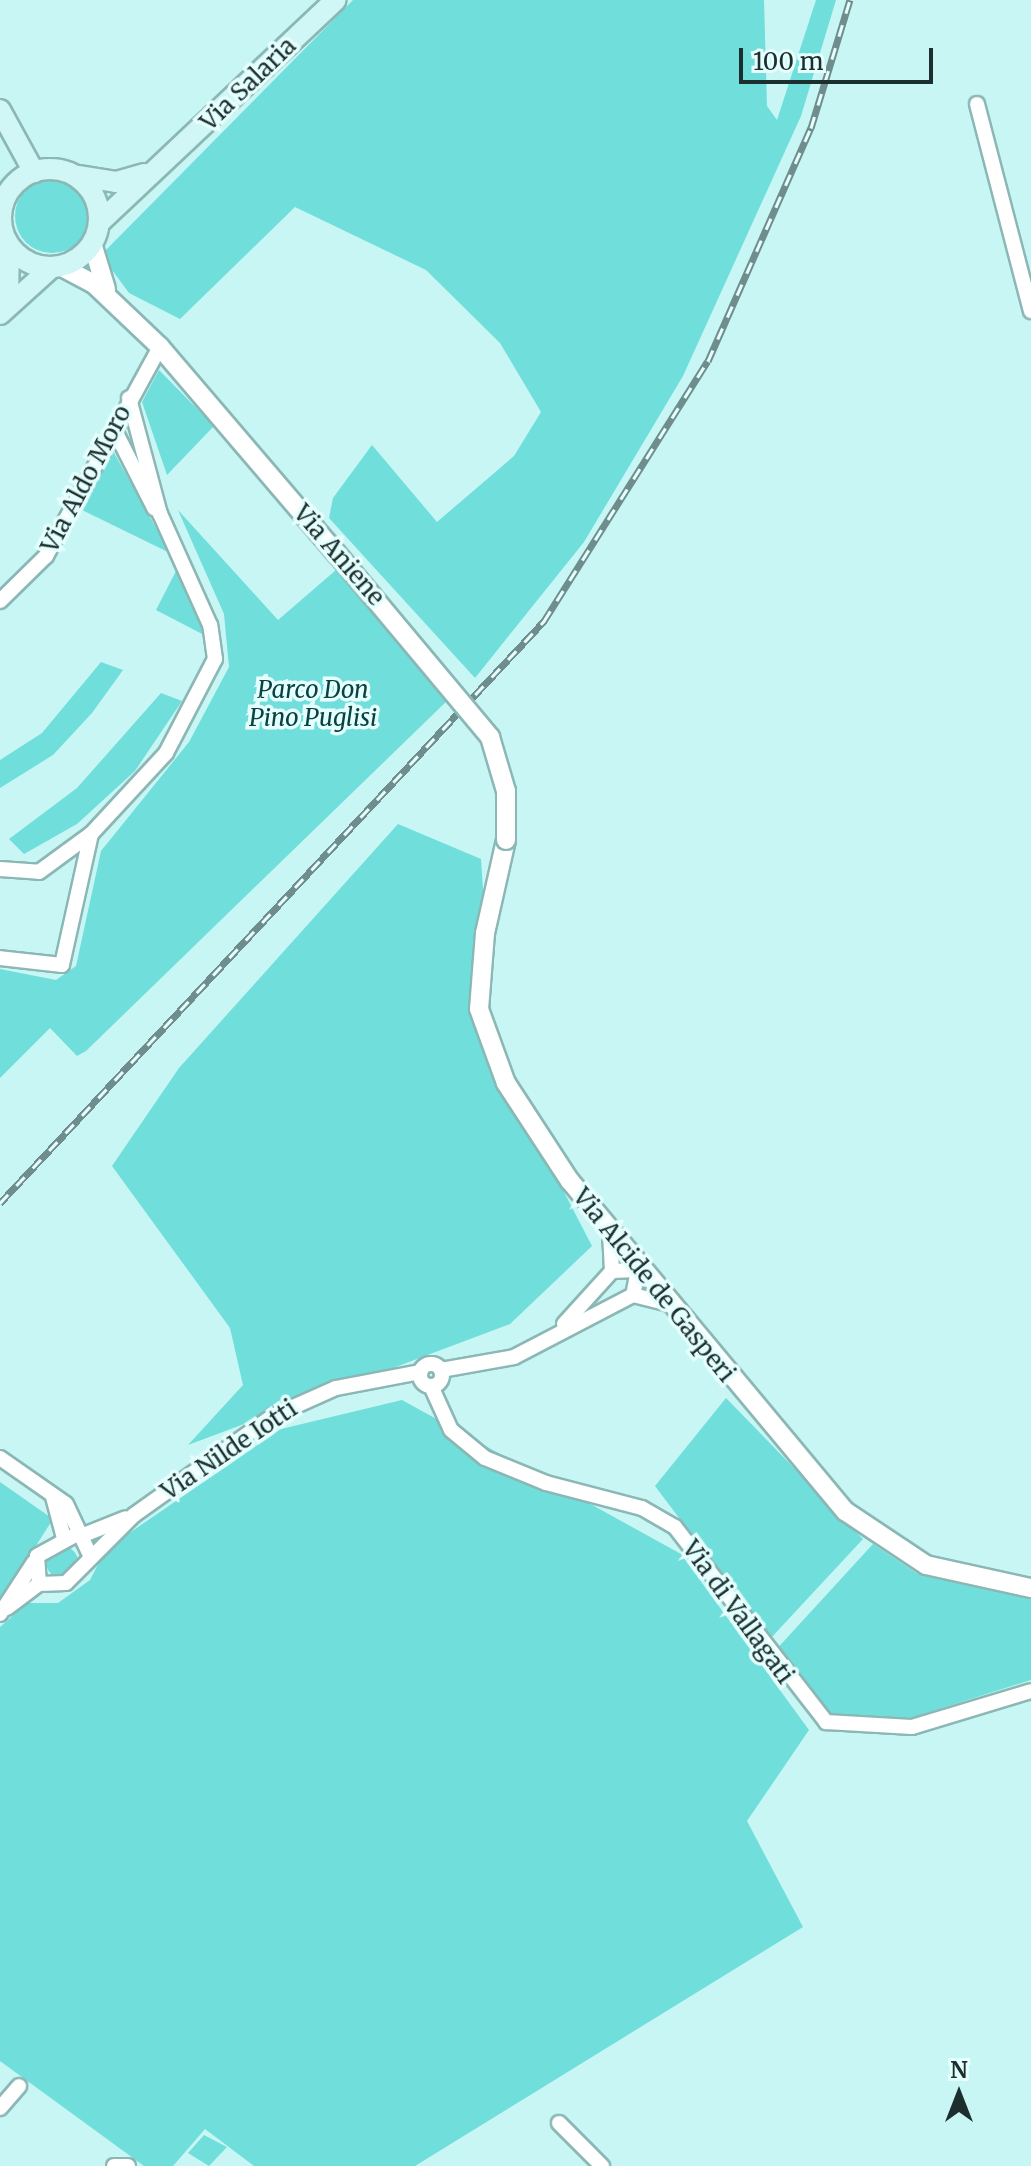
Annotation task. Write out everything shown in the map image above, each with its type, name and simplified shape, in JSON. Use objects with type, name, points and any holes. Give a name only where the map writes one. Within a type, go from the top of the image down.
[{"type":"main road","name":"Via Salaria","points":[[92,243],[99,223],[336,0]]},
{"type":"main road","points":[[0,110],[34,172],[6,197]]},
{"type":"main road","name":"Via Salaria","points":[[34,172],[116,182],[158,167]]},
{"type":"main road","points":[[0,173],[6,197],[2,221],[9,245],[4,308]]},
{"type":"main road","points":[[75,175],[94,196],[99,223]]},
{"type":"main road","points":[[4,308],[56,266],[92,243]]},
{"type":"main road","points":[[9,245],[21,257],[56,266]]},
{"type":"street","points":[[977,104],[1031,311]]},
{"type":"street","name":"Via Aniene","points":[[92,243],[96,271],[112,298],[160,347],[490,737],[506,791],[506,840]]},
{"type":"street","name":"Via Aniene","points":[[56,266],[112,298]]},
{"type":"street","name":"Via Aldo Moro","points":[[0,601],[46,556],[129,398],[160,347]]},
{"type":"street","points":[[129,398],[160,514]]},
{"type":"street","points":[[0,869],[39,872],[91,834],[166,753],[215,659],[210,625],[160,514],[114,429]]},
{"type":"street","points":[[0,958],[62,965],[91,834]]},
{"type":"street","name":"Via Alcide de Gasperi","points":[[506,840],[479,973],[482,1024],[506,1083],[610,1235],[860,1525],[947,1574],[1031,1588]]},
{"type":"street","points":[[559,1330],[612,1271],[610,1235]]},
{"type":"street","points":[[612,1271],[638,1270],[633,1295]]},
{"type":"street","points":[[431,1386],[441,1370],[505,1360],[633,1295],[666,1303]]},
{"type":"street","name":"Via Nilde Iotti","points":[[0,1614],[39,1584],[66,1583],[90,1555],[134,1515],[288,1407],[350,1384],[420,1372],[430,1364],[441,1370]]},
{"type":"street","name":"Via di Vallagati","points":[[420,1372],[431,1386],[451,1430],[490,1461],[669,1522],[826,1722],[912,1727],[1031,1691]]},
{"type":"street","points":[[0,1458],[53,1496],[74,1536],[90,1555]]},
{"type":"street","name":"Via Nilde Iotti","points":[[0,1614],[34,1562],[74,1536],[134,1515]]},
{"type":"street","points":[[34,1562],[39,1584]]},
{"type":"street","points":[[0,2108],[19,2086]]},
{"type":"street","points":[[559,2123],[602,2166]]},
{"type":"street","points":[[114,2166],[128,2166]]},
{"type":"green space","points":[[353,0],[764,0],[767,106],[777,120],[816,0],[836,0],[801,116],[683,376],[584,542],[475,678],[329,518],[333,498],[372,445],[437,522],[514,456],[541,412],[500,343],[426,270],[295,207],[180,319],[129,293],[101,255]]},
{"type":"green space","points":[[52,179],[73,185],[83,195],[89,216],[83,237],[73,247],[52,253],[31,247],[21,237],[15,216],[21,195],[31,185]]},
{"type":"green space","points":[[159,370],[214,426],[167,475],[142,402]]},
{"type":"green space","points":[[113,451],[170,553],[82,510]]},
{"type":"green space","name":"Parco Don Pino Puglisi","points":[[178,510],[278,620],[336,570],[451,697],[86,1051],[77,1056],[50,1028],[0,1078],[0,969],[56,980],[76,966],[101,851],[189,742],[229,667],[224,614]]},
{"type":"green space","points":[[177,569],[206,636],[156,610]]},
{"type":"green space","points":[[101,662],[123,670],[92,713],[53,755],[0,788],[0,760],[42,733]]},
{"type":"green space","points":[[161,693],[182,701],[135,771],[77,824],[24,854],[9,839],[77,788]]},
{"type":"green space","points":[[398,824],[481,859],[494,1057],[592,1246],[510,1324],[188,1445],[243,1385],[230,1328],[112,1166],[179,1068]]},
{"type":"green space","points":[[726,1398],[863,1539],[770,1639],[655,1486]]},
{"type":"green space","points":[[402,1400],[681,1554],[809,1730],[747,1821],[803,1927],[415,2166],[254,2166],[205,2129],[173,2166],[144,2166],[0,2061],[0,1627],[27,1603],[58,1603],[90,1580],[106,1549],[281,1429]]},
{"type":"green space","points":[[0,1482],[53,1519],[0,1602]]},
{"type":"green space","points":[[873,1544],[918,1574],[1031,1599],[1031,1680],[914,1717],[863,1724],[818,1711],[773,1653]]},
{"type":"green space","points":[[62,1546],[73,1551],[78,1562],[73,1573],[62,1578],[51,1573],[46,1562],[51,1551]]},
{"type":"green space","points":[[204,2135],[227,2147],[209,2166],[188,2153]]},
{"type":"railway","points":[[0,1203],[544,621],[708,361],[811,128],[850,0]]}]
